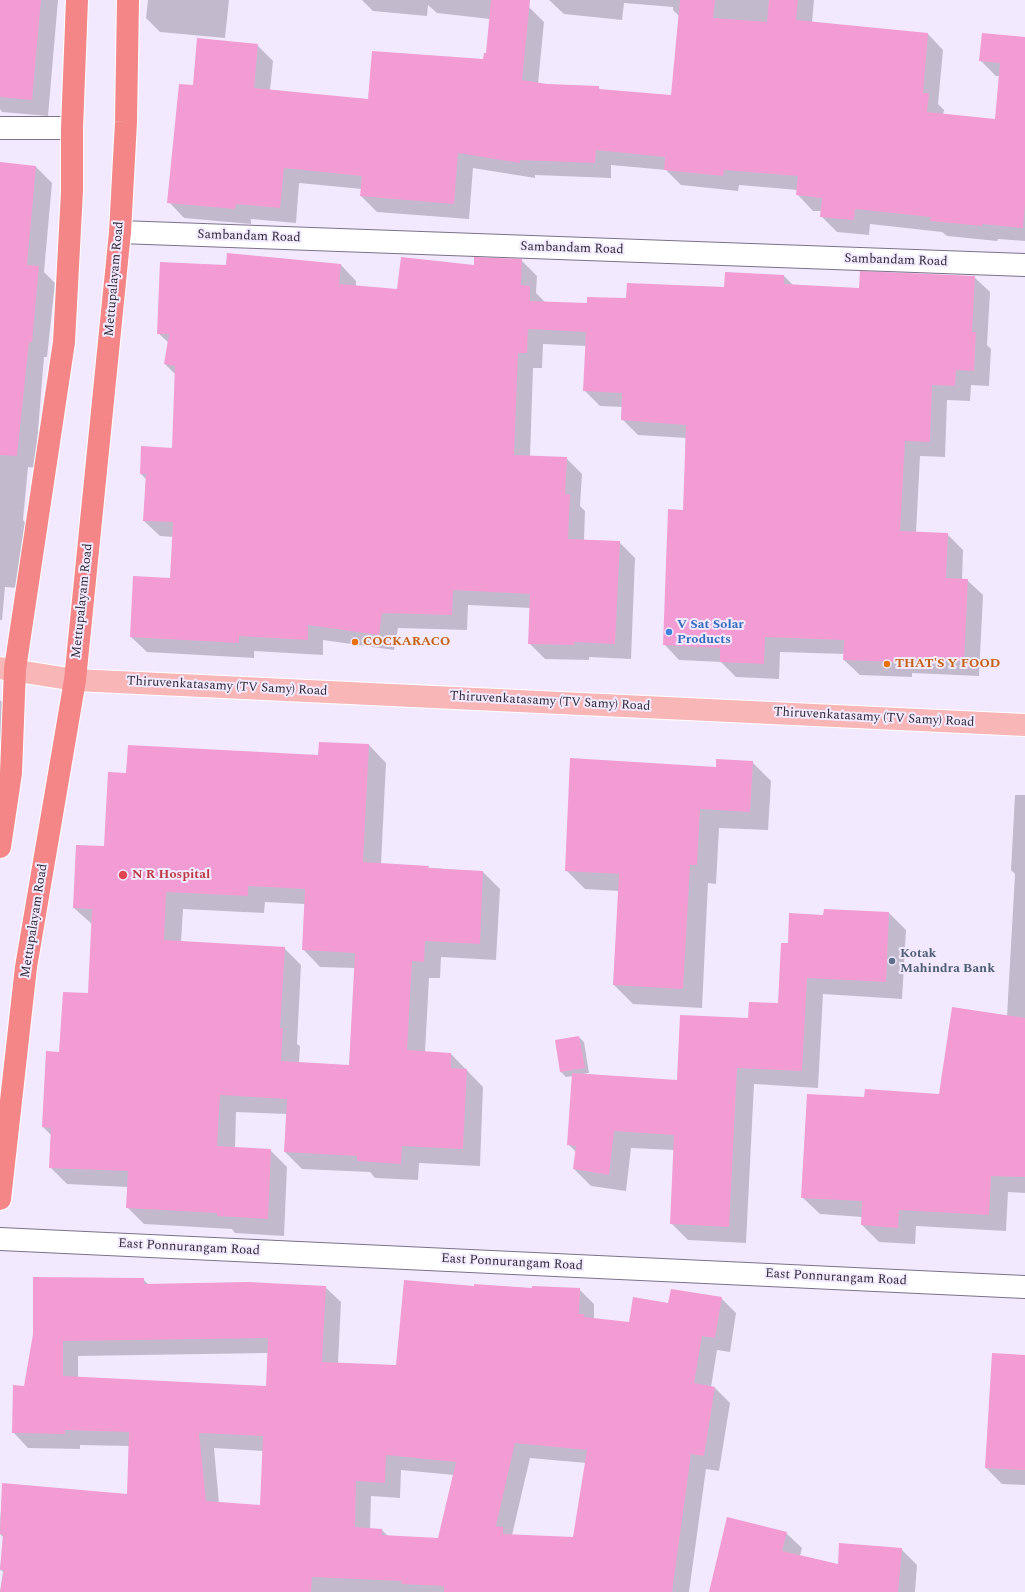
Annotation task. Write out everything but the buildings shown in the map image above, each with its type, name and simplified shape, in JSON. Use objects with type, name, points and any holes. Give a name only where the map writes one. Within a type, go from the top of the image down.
[{"type":"highway","points":[[0,848],[11,773],[8,668],[64,342],[72,191],[72,128],[76,0]]},
{"type":"highway","name":"Mettupalayam Road","points":[[0,1198],[26,967],[75,680],[120,232],[126,122],[128,0]]},
{"type":"main road","name":"Thiruvenkatasamy (TV Samy) Road","points":[[8,668],[75,680],[1025,725]]},
{"type":"street","points":[[0,128],[72,128]]},
{"type":"street","name":"Sambandam Road","points":[[120,232],[1025,266]]},
{"type":"street","name":"East Ponnurangam Road","points":[[0,1239],[1025,1287]]},
{"type":"place","name":"V Sat Solar Products","points":[[669,632]]},
{"type":"place","name":"COCKARACO","points":[[355,642]]},
{"type":"place","name":"THAT'S Y FOOD","points":[[887,664]]},
{"type":"place","name":"N R Hospital","points":[[123,875]]},
{"type":"place","name":"Kotak Mahindra Bank","points":[[892,961]]}]
